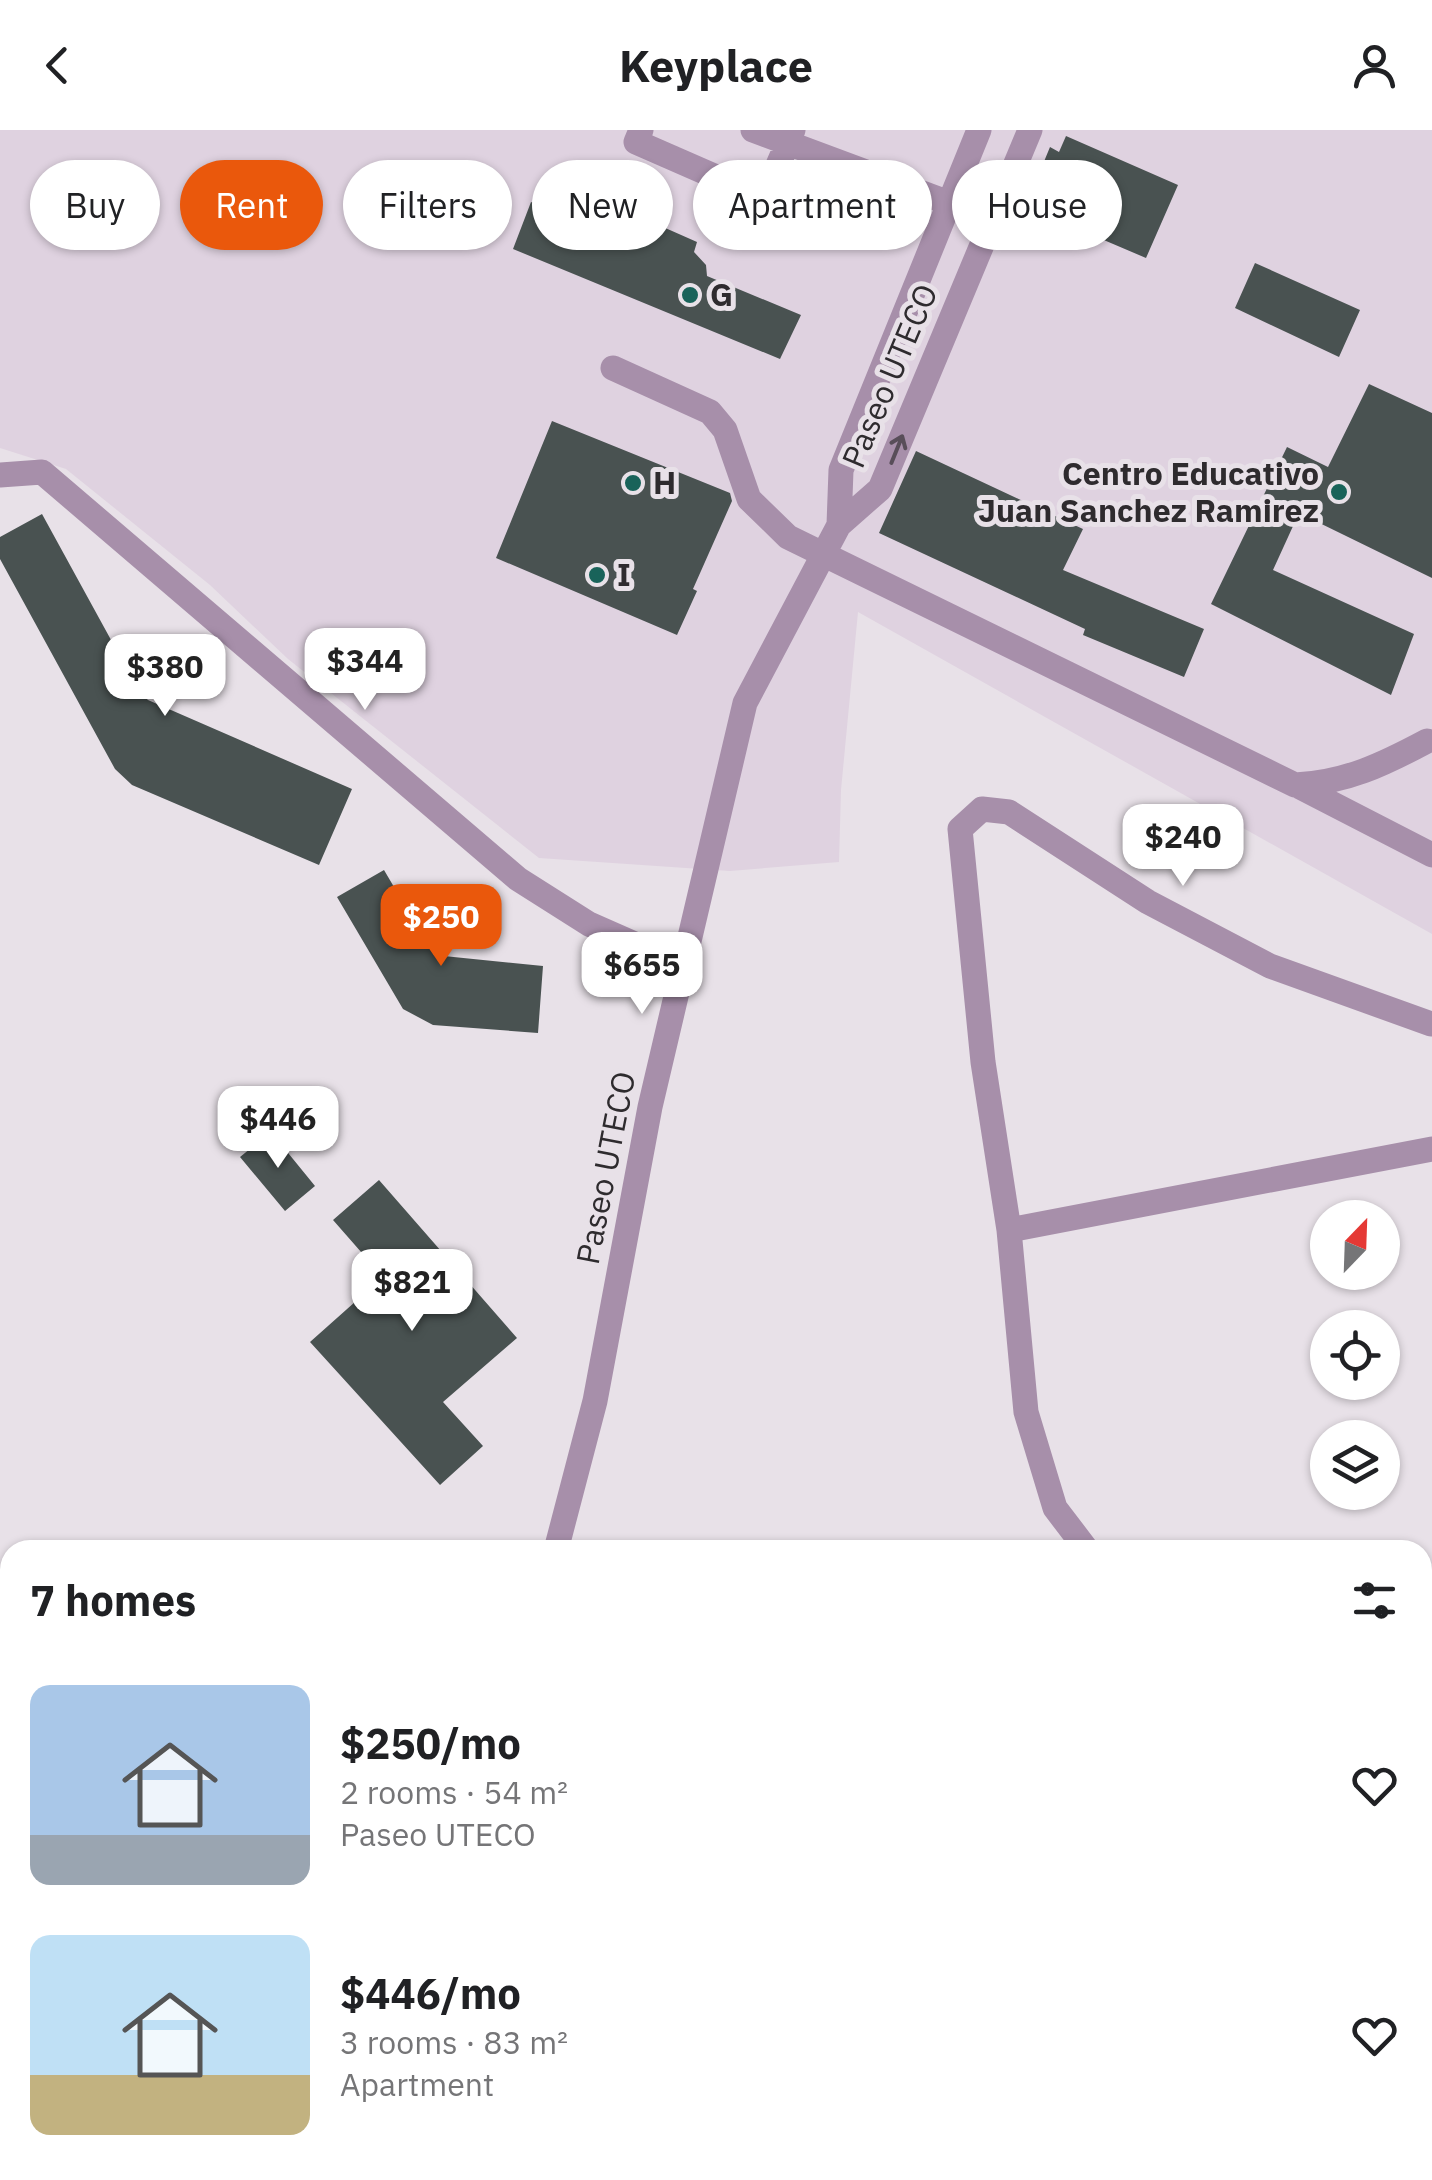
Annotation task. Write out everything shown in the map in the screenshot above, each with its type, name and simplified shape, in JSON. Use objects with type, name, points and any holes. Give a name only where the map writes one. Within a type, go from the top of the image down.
[{"type":"street","points":[[641,130],[636,142],[764,198],[790,138]]},
{"type":"street","points":[[752,130],[790,138],[949,203]]},
{"type":"street","name":"Paseo UTECO","points":[[839,525],[841,470],[979,130]]},
{"type":"street","name":"Paseo UTECO","points":[[559,1540],[595,1400],[650,1107],[745,703],[839,525],[880,490],[1030,130]]},
{"type":"street","points":[[613,368],[710,412],[725,430],[749,500],[788,538],[1432,855]]},
{"type":"street","points":[[0,475],[42,472],[518,880],[589,924],[682,966]]},
{"type":"street","points":[[1295,785],[1330,784],[1390,762],[1428,741]]},
{"type":"street","points":[[1079,1540],[1055,1508],[1026,1412],[1009,1230],[984,1062],[960,829],[982,809],[1010,812],[1148,902],[1270,966],[1432,1024]]},
{"type":"street","points":[[1009,1230],[1432,1149]]},
{"type":"shaded area","points":[[0,130],[1432,130],[1432,934],[858,612],[841,790],[839,862],[730,871],[539,858],[288,659],[210,585],[66,469],[0,448]]},
{"type":"building","points":[[1066,136],[1121,160],[1045,160],[1050,147],[1059,152]]},
{"type":"building","points":[[1122,160],[1178,185],[1146,258],[1122,248]]},
{"type":"building","name":"G","points":[[531,202],[532,250],[673,250],[673,231],[693,240],[693,250],[706,265],[707,276],[801,315],[780,359],[513,249]]},
{"type":"building","points":[[1255,263],[1360,310],[1339,357],[1235,308]]},
{"type":"building","points":[[1369,384],[1432,413],[1432,578],[1299,513],[1273,570],[1414,634],[1391,695],[1211,604],[1287,447],[1328,467]]},
{"type":"building","points":[[552,421],[730,493],[732,501],[677,635],[496,558]]},
{"type":"building","points":[[916,451],[1083,529],[1063,570],[1204,629],[1184,677],[1083,635],[1085,629],[879,533]]},
{"type":"building","points":[[42,514],[139,691],[148,700],[352,789],[319,865],[132,785],[115,769],[0,559],[0,537]]},
{"type":"building","points":[[384,870],[434,955],[543,966],[538,1033],[433,1025],[403,1009],[337,897]]},
{"type":"building","points":[[271,1132],[315,1186],[285,1211],[240,1157]]},
{"type":"building","points":[[379,1180],[517,1338],[443,1402],[483,1446],[440,1485],[310,1342],[383,1277],[333,1220]]},
{"type":"place","name":"G","points":[[690,295]]},
{"type":"place","name":"H","points":[[633,483]]},
{"type":"place","name":"Centro Educativo Juan Sanchez Ramirez","points":[[1339,492]]},
{"type":"place","name":"I","points":[[597,575]]}]
